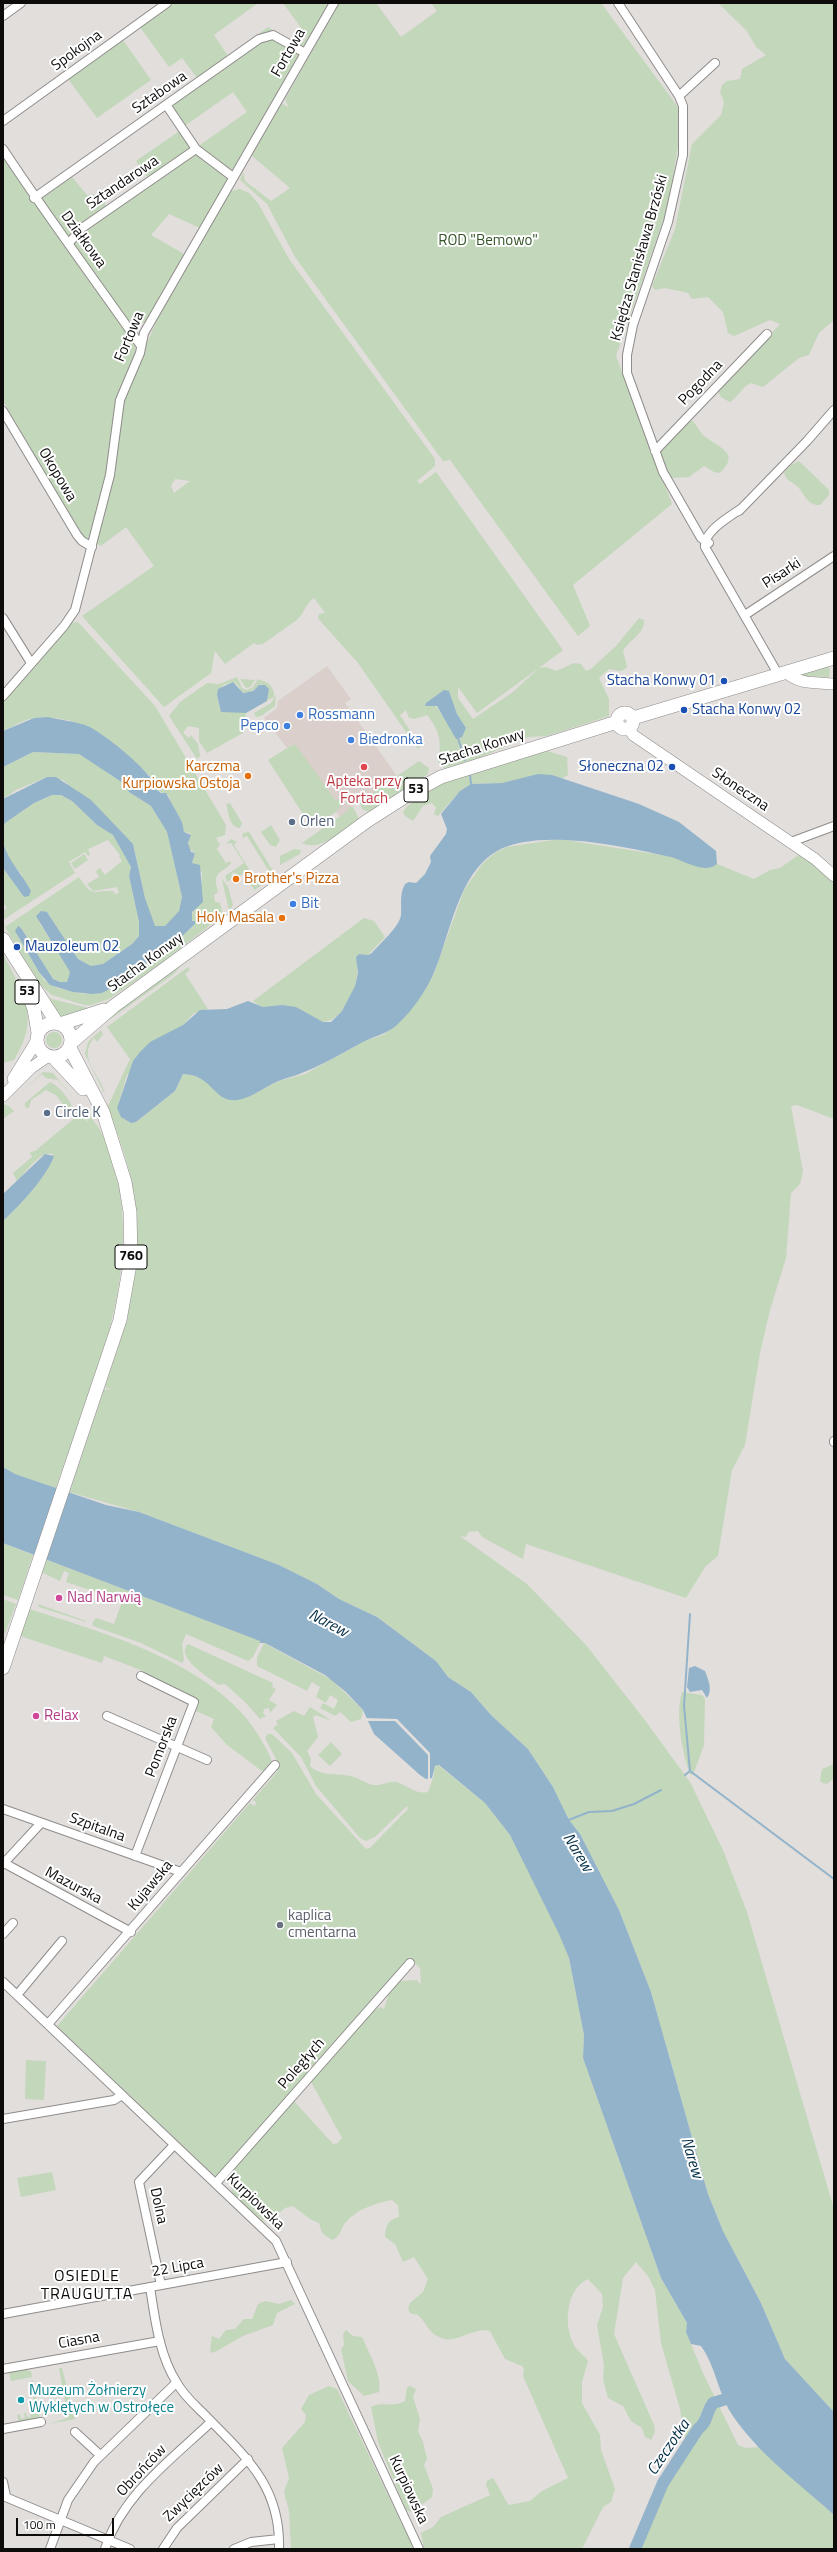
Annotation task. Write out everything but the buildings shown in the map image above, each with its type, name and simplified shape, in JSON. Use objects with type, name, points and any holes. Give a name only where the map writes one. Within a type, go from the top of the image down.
[{"type":"main road","points":[[631,723],[782,673],[834,659]]},
{"type":"main road","name":"Stacha Konwy","points":[[70,1046],[114,1006],[298,871],[406,796],[457,772],[617,722],[619,715],[622,713],[627,713],[631,723]]},
{"type":"main road","name":"53","points":[[3,939],[58,1023],[69,1031],[70,1046],[62,1056],[51,1057],[38,1048],[33,1004],[11,952]]},
{"type":"main road","name":"Stacha Konwy","points":[[58,1023],[114,1006]]},
{"type":"main road","name":"53","points":[[37,1037],[45,1025],[58,1023]]},
{"type":"main road","name":"760","points":[[3,1668],[124,1307],[131,1259],[130,1216],[125,1182],[98,1101],[70,1046]]},
{"type":"main road","name":"760","points":[[51,1057],[76,1079],[106,1122]]},
{"type":"street","points":[[3,16],[21,3]]},
{"type":"street","name":"Spokojna","points":[[3,121],[167,3]]},
{"type":"street","name":"Fortowa","points":[[3,696],[73,614],[92,547],[113,462],[120,400],[140,353],[144,333],[334,3]]},
{"type":"street","name":"Księdza Stanisława Brzóski","points":[[618,3],[679,96],[684,115],[683,155],[668,222],[638,306],[627,355],[628,380],[668,482],[707,546],[745,615],[782,673]]},
{"type":"street","name":"Sztabowa","points":[[34,198],[264,37],[273,35],[305,53]]},
{"type":"street","points":[[679,96],[715,63]]},
{"type":"street","points":[[167,106],[196,149],[233,177]]},
{"type":"street","name":"Działkowa","points":[[3,149],[34,198],[69,243],[141,346]]},
{"type":"street","name":"Sztandarowa","points":[[69,243],[82,228],[196,149]]},
{"type":"street","name":"Pogodna","points":[[655,451],[768,334]]},
{"type":"street","points":[[707,546],[807,441],[834,410]]},
{"type":"street","name":"Okopowa","points":[[3,411],[77,535],[82,542],[92,547]]},
{"type":"street","name":"Pisarki","points":[[745,615],[834,556]]},
{"type":"street","points":[[3,618],[32,663]]},
{"type":"street","points":[[782,673],[803,681],[834,684]]},
{"type":"street","name":"Słoneczna","points":[[631,723],[634,735],[791,842],[834,876]]},
{"type":"street","points":[[791,842],[834,826]]},
{"type":"street","points":[[3,1089],[19,1072],[37,1037]]},
{"type":"street","points":[[3,1096],[32,1068],[51,1057]]},
{"type":"street","name":"Pomorska","points":[[135,1856],[194,1702],[141,1676]]},
{"type":"street","points":[[106,1716],[207,1760]]},
{"type":"street","name":"Kujawska","points":[[48,2024],[131,1932],[275,1764]]},
{"type":"street","name":"Szpitalna","points":[[3,1809],[181,1872]]},
{"type":"street","points":[[3,1864],[41,1823]]},
{"type":"street","name":"Mazurska","points":[[3,1864],[131,1932]]},
{"type":"street","points":[[3,1934],[13,1923]]},
{"type":"street","points":[[17,1995],[62,1941]]},
{"type":"street","name":"Poległych","points":[[216,2183],[410,1963]]},
{"type":"street","name":"Kurpiowska","points":[[3,1982],[276,2241],[419,2549]]},
{"type":"street","points":[[3,2119],[114,2100],[122,2095]]},
{"type":"street","name":"Dolna","points":[[161,2285],[139,2182],[174,2145]]},
{"type":"street","name":"22 Lipca","points":[[3,2314],[287,2262]]},
{"type":"street","points":[[150,2287],[160,2341],[166,2363],[176,2383],[211,2422],[248,2459],[260,2475],[271,2498],[278,2522],[279,2549]]},
{"type":"street","name":"Ciasna","points":[[3,2369],[160,2341]]},
{"type":"street","points":[[50,2549],[59,2520],[75,2489],[100,2455],[176,2383]]},
{"type":"street","points":[[3,2429],[41,2422]]},
{"type":"street","name":"Obrońców","points":[[105,2549],[108,2540],[137,2493],[211,2422]]},
{"type":"street","points":[[75,2432],[100,2455]]},
{"type":"street","name":"Zwycięzców","points":[[163,2549],[185,2520],[248,2459]]},
{"type":"street","points":[[3,2482],[5,2496],[130,2549]]},
{"type":"street","points":[[234,2549],[251,2542],[279,2539]]},
{"type":"shaded area","points":[[327,666],[351,699],[345,703],[397,776],[365,798],[359,800],[340,817],[292,745],[287,748],[264,718],[277,708],[278,701]]},
{"type":"green space","points":[[172,3],[258,3],[214,35],[228,56],[268,27],[297,44],[303,42],[307,36],[283,3],[331,3],[302,48],[265,33],[197,78],[182,58],[169,67],[140,27]]},
{"type":"green space","name":"ROD \"Bemowo\"","points":[[339,3],[376,3],[401,37],[437,11],[431,3],[601,3],[678,107],[679,141],[668,206],[616,356],[672,504],[573,585],[590,626],[578,636],[450,460],[443,461],[295,257],[267,204],[240,180],[243,172],[245,181],[271,201],[290,188],[251,155],[282,103],[289,108],[285,99]]},
{"type":"green space","points":[[718,3],[834,3],[834,320],[819,333],[809,355],[799,358],[763,387],[751,383],[748,384],[730,402],[722,398],[717,391],[780,324],[770,320],[734,336],[728,333],[723,312],[708,297],[692,299],[688,293],[665,288],[655,290],[652,286],[675,229],[692,144],[721,115],[724,102],[720,92],[722,85],[727,81],[740,79],[742,69],[766,55],[756,47],[747,31]]},
{"type":"green space","points":[[272,38],[300,55],[233,173],[200,149],[200,145],[247,112],[233,92],[186,125],[183,125],[172,110],[172,106],[259,41]]},
{"type":"green space","points":[[123,40],[151,80],[97,118],[68,79]]},
{"type":"green space","points":[[178,128],[230,178],[200,228],[169,214],[151,235],[184,254],[147,323],[128,320],[41,202],[42,198],[72,177],[87,195],[98,194],[105,203],[105,207],[147,177],[136,161],[178,132]]},
{"type":"green space","points":[[3,154],[136,344],[134,359],[116,403],[108,473],[90,538],[86,539],[83,538],[3,401]]},
{"type":"green space","points":[[240,189],[249,193],[258,203],[289,259],[435,459],[435,466],[417,481],[420,484],[436,472],[563,650],[539,668],[546,667],[556,671],[574,663],[581,664],[586,671],[591,669],[616,646],[639,618],[644,620],[642,629],[623,651],[627,667],[621,671],[609,669],[599,678],[609,699],[609,716],[547,736],[528,737],[479,758],[444,768],[438,762],[440,748],[439,737],[435,727],[427,715],[415,719],[409,718],[406,710],[400,715],[420,747],[418,749],[358,663],[318,618],[319,614],[325,613],[314,598],[298,619],[263,644],[257,645],[254,643],[225,664],[215,651],[211,673],[164,707],[82,616],[154,566],[126,527],[101,546],[96,543],[122,400],[168,295],[231,191]],"holes":[[[175,479],[190,481],[174,493],[171,486]],[[539,668],[513,692],[473,719],[458,698],[458,687],[477,713]],[[449,691],[457,714],[466,728],[443,716],[435,705]]]},
{"type":"green space","points":[[688,421],[693,421],[707,439],[719,446],[728,454],[729,459],[726,466],[720,473],[714,472],[704,466],[689,477],[670,478],[659,454],[664,446]]},
{"type":"green space","points":[[799,461],[829,490],[829,495],[820,505],[812,504],[798,487],[785,476],[784,473],[791,465]]},
{"type":"green space","points":[[78,622],[155,706],[226,825],[225,835],[216,838],[220,845],[217,849],[226,863],[230,861],[231,864],[216,877],[218,892],[214,895],[215,902],[220,903],[223,915],[156,967],[109,999],[91,1005],[84,1005],[52,995],[38,983],[5,927],[79,877],[87,888],[93,892],[113,891],[115,894],[119,893],[117,887],[93,891],[87,884],[99,877],[96,871],[100,868],[105,875],[122,861],[119,856],[120,855],[108,840],[88,849],[90,855],[88,856],[85,852],[69,862],[75,873],[3,920],[3,910],[7,908],[3,903],[3,868],[24,897],[22,875],[8,858],[3,843],[3,828],[5,823],[34,803],[52,795],[61,795],[72,801],[97,825],[113,835],[131,867],[129,876],[139,922],[139,936],[132,944],[103,964],[91,966],[78,959],[47,912],[39,922],[71,972],[67,982],[60,982],[53,979],[21,928],[17,935],[44,980],[57,988],[84,994],[119,984],[189,930],[195,924],[191,918],[202,881],[202,872],[192,863],[195,853],[188,848],[190,833],[184,832],[168,795],[157,790],[154,781],[148,774],[100,734],[76,723],[63,719],[49,718],[34,718],[22,721],[3,731],[3,700],[37,661],[39,662],[45,655],[43,654],[70,623]]},
{"type":"green space","points":[[828,667],[830,670],[829,677],[800,676],[801,672]]},
{"type":"green space","points":[[237,677],[242,688],[247,690],[253,687],[258,679],[270,685],[274,693],[274,697],[266,701],[269,689],[261,684],[252,691],[247,692],[241,692],[238,685],[233,682],[223,685],[217,695],[221,712],[246,706],[246,715],[240,726],[243,733],[207,753],[199,741],[199,728],[188,726],[183,733],[189,738],[191,735],[198,744],[200,756],[197,759],[169,716],[180,702],[207,683],[219,684]]},
{"type":"green space","points":[[240,679],[255,680],[250,687],[246,688]]},
{"type":"green space","points":[[276,695],[275,706],[261,716],[256,717],[254,713],[271,703]]},
{"type":"green space","points":[[292,745],[296,745],[336,801],[344,796],[342,792],[346,798],[336,812],[312,828],[268,760]]},
{"type":"green space","points":[[547,751],[567,757],[568,775],[561,779],[552,775],[502,783],[471,784],[460,791],[438,816],[434,814],[436,808],[432,803],[423,806],[413,821],[405,816],[403,812],[414,800],[448,781],[491,766]]},
{"type":"green space","points":[[33,752],[79,754],[123,783],[129,792],[151,806],[167,832],[182,897],[179,911],[165,927],[155,926],[149,916],[133,844],[63,780],[47,777],[16,790],[3,799],[3,767]]},
{"type":"green space","points":[[419,761],[429,768],[428,774],[369,812],[362,809],[359,800],[365,798]]},
{"type":"green space","points":[[230,803],[242,823],[240,828],[233,825],[231,822],[226,804]]},
{"type":"green space","points":[[350,807],[353,807],[359,819],[346,829],[324,843],[309,845],[302,843],[346,812]]},
{"type":"green space","points":[[271,825],[280,840],[276,847],[270,845],[261,832]]},
{"type":"green space","points":[[249,832],[273,871],[272,877],[255,890],[242,874],[238,877],[234,872],[231,875],[233,878],[227,882],[225,876],[244,863],[231,843],[226,844],[231,839],[237,842],[234,845],[259,885],[272,876],[247,836],[242,838],[243,833]]},
{"type":"green space","points":[[559,839],[668,856],[705,868],[717,864],[754,879],[770,870],[780,868],[800,854],[807,858],[834,884],[834,1119],[797,1105],[791,1106],[803,1171],[800,1184],[791,1193],[786,1258],[770,1310],[760,1353],[745,1445],[732,1470],[718,1556],[705,1567],[686,1598],[526,1544],[523,1559],[482,1537],[478,1531],[468,1532],[466,1537],[460,1536],[527,1584],[586,1645],[644,1719],[690,1782],[723,1850],[747,1912],[834,2209],[834,2412],[785,2359],[761,2303],[723,2231],[708,2194],[651,1992],[619,1910],[580,1834],[569,1820],[553,1787],[528,1749],[491,1715],[471,1692],[448,1677],[436,1661],[377,1617],[339,1599],[317,1584],[279,1565],[139,1512],[69,1492],[104,1389],[112,1390],[105,1387],[127,1314],[137,1248],[136,1215],[131,1182],[122,1146],[107,1108],[130,1059],[107,1027],[188,967],[190,970],[185,974],[208,1009],[194,1013],[183,1025],[171,1032],[127,1075],[118,1105],[136,1122],[175,1091],[183,1074],[196,1076],[210,1085],[224,1098],[250,1096],[279,1081],[305,1074],[365,1041],[383,1035],[399,1023],[433,976],[464,890],[483,863],[496,852],[507,847]]},
{"type":"green space","points":[[294,849],[301,850],[300,854],[280,865],[280,856]]},
{"type":"green space","points":[[84,854],[88,860],[75,869],[71,863]]},
{"type":"green space","points":[[222,879],[228,887],[233,905],[229,911]]},
{"type":"green space","points":[[364,918],[374,921],[385,937],[368,955],[359,954],[354,990],[347,1004],[336,1016],[323,1022],[282,1005],[263,1008],[253,1001]]},
{"type":"green space","points":[[3,954],[23,994],[28,1018],[27,1031],[14,1060],[3,1063]]},
{"type":"green space","points":[[184,962],[174,974],[102,1025],[100,1022]]},
{"type":"green space","points":[[48,998],[88,1008],[112,1000],[98,1008],[64,1018],[60,1016]]},
{"type":"green space","points":[[101,1030],[103,1034],[97,1042],[94,1038],[89,1046],[88,1053],[89,1060],[105,1095],[85,1054],[88,1042]]},
{"type":"green space","points":[[54,1032],[60,1034],[62,1040],[60,1046],[54,1048],[48,1046],[46,1040],[48,1034]]},
{"type":"green space","points":[[43,1072],[53,1073],[77,1102],[58,1080],[46,1078],[42,1074],[21,1092]]},
{"type":"green space","points":[[50,1082],[64,1094],[71,1103],[73,1111],[67,1110],[56,1095],[46,1090],[31,1100],[29,1108],[25,1107],[25,1103]]},
{"type":"green space","points":[[3,1104],[9,1106],[14,1111],[3,1119]]},
{"type":"green space","points":[[84,1108],[98,1126],[104,1138],[118,1182],[123,1227],[121,1271],[113,1315],[101,1359],[87,1403],[56,1488],[15,1474],[3,1467],[3,1221],[40,1180],[51,1162],[53,1154],[42,1156],[38,1159],[17,1181],[13,1173],[32,1157],[30,1152],[35,1151],[77,1116],[81,1116],[88,1122]]},
{"type":"green space","points":[[3,1543],[33,1555],[18,1600],[3,1595]]},
{"type":"green space","points":[[45,1559],[261,1641],[253,1657],[248,1661],[186,1634],[182,1644],[184,1660],[182,1663],[141,1643],[93,1626],[92,1623],[96,1618],[114,1624],[122,1602],[101,1594],[99,1596],[95,1595],[96,1592],[66,1582],[69,1573],[64,1571],[60,1581],[41,1572]]},
{"type":"green space","points":[[3,1599],[16,1604],[5,1634],[3,1629]]},
{"type":"green space","points":[[38,1604],[86,1621],[86,1622],[39,1607]]},
{"type":"green space","points":[[29,1609],[127,1642],[160,1656],[192,1673],[220,1693],[244,1716],[263,1743],[273,1765],[266,1774],[227,1745],[211,1727],[214,1719],[196,1711],[199,1703],[143,1671],[104,1656],[102,1663],[20,1636]]},
{"type":"green space","points":[[264,1643],[332,1680],[363,1710],[361,1719],[351,1722],[340,1712],[335,1716],[320,1708],[323,1703],[334,1709],[338,1700],[330,1695],[326,1703],[316,1697],[320,1687],[312,1682],[307,1691],[257,1666],[257,1658]]},
{"type":"green space","points":[[188,1644],[273,1683],[272,1687],[276,1689],[269,1700],[277,1705],[270,1713],[269,1708],[264,1709],[263,1713],[266,1716],[260,1719],[246,1703],[225,1684],[219,1685],[195,1667],[186,1655],[185,1649]]},
{"type":"green space","points":[[682,1692],[702,1695],[705,1699],[704,1745],[693,1775],[690,1774],[687,1765],[680,1733],[679,1711]]},
{"type":"green space","points":[[310,1707],[332,1721],[316,1715],[313,1717],[318,1737],[307,1751],[311,1759],[310,1766],[315,1770],[354,1777],[372,1785],[396,1782],[423,1793],[428,1792],[434,1775],[434,1768],[438,1765],[485,1803],[510,1835],[560,1934],[569,1958],[584,2035],[583,2058],[661,2278],[687,2323],[686,2332],[703,2373],[738,2445],[746,2448],[760,2447],[834,2515],[834,2549],[630,2549],[655,2499],[657,2486],[680,2451],[685,2438],[680,2409],[661,2343],[655,2290],[648,2276],[636,2262],[623,2278],[614,2334],[654,2425],[655,2432],[651,2440],[645,2437],[642,2428],[631,2421],[623,2406],[608,2398],[603,2379],[604,2365],[597,2325],[603,2307],[602,2294],[588,2279],[575,2291],[569,2308],[568,2328],[571,2337],[575,2347],[588,2361],[582,2382],[582,2403],[600,2435],[601,2450],[615,2489],[611,2502],[603,2507],[582,2549],[424,2549],[421,2533],[433,2527],[441,2517],[490,2495],[486,2485],[487,2481],[492,2478],[496,2482],[509,2505],[530,2501],[542,2491],[568,2478],[523,2376],[524,2369],[522,2366],[505,2359],[490,2331],[477,2331],[458,2338],[445,2339],[435,2335],[418,2315],[410,2313],[408,2309],[410,2303],[423,2292],[428,2279],[414,2257],[403,2262],[395,2244],[385,2237],[388,2224],[392,2220],[399,2217],[398,2205],[392,2200],[373,2205],[355,2214],[345,2223],[337,2237],[332,2240],[322,2233],[319,2223],[310,2219],[293,2206],[285,2208],[270,2221],[263,2221],[232,2194],[231,2184],[222,2178],[293,2100],[333,2144],[338,2143],[342,2138],[310,2080],[369,2014],[380,2007],[384,2009],[391,1987],[399,1981],[417,1980],[421,1985],[420,1968],[410,1959],[217,2178],[57,2026],[250,1803],[254,1806],[257,1803],[253,1800],[278,1771],[276,1769],[277,1761],[265,1738],[268,1734],[272,1734],[292,1753],[316,1794],[366,1849],[370,1848],[408,1809],[407,1806],[375,1837],[366,1841],[360,1838],[316,1786],[301,1757],[273,1728],[278,1724],[276,1721],[294,1711],[304,1716]]},
{"type":"green space","points":[[331,1742],[342,1754],[330,1766],[318,1755]]},
{"type":"green space","points":[[834,1764],[834,1778],[827,1784],[822,1783],[820,1780],[822,1769]]},
{"type":"green space","points":[[26,2060],[46,2061],[44,2100],[25,2099]]},
{"type":"green space","points":[[52,2172],[56,2190],[21,2197],[17,2178]]},
{"type":"green space","points":[[291,2300],[295,2304],[277,2313],[273,2325],[243,2336],[213,2353],[210,2351],[212,2336],[219,2339],[226,2330],[235,2329],[244,2319],[252,2319],[258,2304],[265,2301],[279,2304]]},
{"type":"green space","points":[[346,2330],[353,2336],[362,2337],[377,2372],[380,2386],[379,2392],[364,2396],[348,2381],[341,2349],[344,2345],[343,2334]]},
{"type":"green space","points":[[27,2368],[28,2371],[31,2371],[32,2377],[11,2381],[9,2372]]},
{"type":"green space","points":[[59,2368],[62,2368],[75,2419],[48,2424],[68,2418]]},
{"type":"green space","points":[[33,2380],[40,2420],[19,2423],[17,2415],[20,2414],[21,2419],[25,2418],[24,2413],[26,2413],[27,2417],[31,2417],[30,2412],[36,2411],[30,2382]]},
{"type":"green space","points":[[329,2386],[337,2389],[414,2549],[291,2549],[289,2511],[284,2492],[289,2478],[282,2448],[305,2422],[306,2415],[301,2409],[309,2395]]},
{"type":"green space","points":[[410,2386],[416,2389],[413,2397],[420,2419],[418,2431],[423,2442],[427,2459],[424,2465],[433,2489],[432,2497],[412,2512],[406,2510],[378,2442],[371,2407],[375,2405],[396,2404],[405,2401],[407,2387]]},
{"type":"water","points":[[233,682],[243,693],[253,691],[259,685],[265,685],[269,689],[267,701],[246,713],[221,712],[217,695],[218,689]]},
{"type":"water","points":[[444,690],[449,691],[457,714],[466,728],[462,737],[456,739],[437,706],[425,706],[426,703]]},
{"type":"water","points":[[48,717],[85,725],[93,729],[115,744],[138,764],[154,783],[157,790],[161,793],[166,793],[182,822],[184,832],[191,835],[188,843],[191,852],[195,853],[192,863],[200,865],[203,902],[192,912],[192,921],[195,921],[195,924],[180,938],[119,984],[102,993],[92,994],[73,992],[50,985],[39,972],[15,931],[18,926],[21,928],[53,979],[60,982],[67,982],[70,972],[36,916],[41,911],[47,912],[78,959],[91,966],[103,964],[132,944],[139,936],[139,922],[129,876],[131,867],[113,835],[97,825],[72,801],[61,795],[52,795],[34,803],[5,823],[3,828],[3,799],[47,777],[56,777],[91,800],[133,844],[145,898],[155,926],[165,926],[179,911],[182,897],[167,832],[151,806],[129,792],[123,783],[79,754],[33,752],[3,767],[3,731],[34,718]]},
{"type":"water","points":[[538,774],[552,775],[639,804],[679,822],[716,851],[717,864],[710,868],[705,868],[671,857],[627,848],[580,841],[535,841],[514,844],[497,851],[483,861],[464,890],[456,907],[439,960],[430,981],[413,1007],[394,1027],[385,1033],[363,1042],[315,1067],[295,1076],[278,1081],[251,1096],[238,1100],[225,1098],[200,1078],[183,1074],[175,1091],[136,1122],[131,1123],[121,1117],[117,1108],[133,1061],[150,1042],[183,1025],[200,1010],[227,1009],[248,1001],[263,1007],[282,1005],[296,1007],[323,1022],[331,1022],[342,1011],[355,986],[358,973],[356,957],[359,954],[368,955],[372,953],[389,935],[400,920],[401,896],[403,888],[405,884],[409,882],[416,883],[425,874],[431,862],[430,856],[446,834],[447,829],[441,814],[460,791],[471,784],[502,783]]},
{"type":"water","points":[[3,843],[12,862],[31,891],[29,896],[24,897],[3,868]]},
{"type":"water","points":[[45,1154],[54,1156],[45,1173],[39,1182],[3,1221],[3,1194]]},
{"type":"water","name":"Narew","points":[[3,1467],[15,1474],[106,1505],[139,1512],[279,1565],[317,1584],[339,1599],[377,1617],[436,1661],[448,1677],[471,1692],[491,1715],[528,1749],[553,1787],[569,1820],[580,1834],[619,1910],[651,1992],[708,2194],[723,2231],[761,2303],[785,2359],[834,2412],[834,2515],[779,2467],[741,2428],[727,2405],[706,2353],[701,2346],[691,2344],[686,2332],[687,2323],[661,2278],[583,2058],[584,2035],[569,1958],[559,1934],[510,1835],[485,1803],[439,1765],[435,1766],[432,1778],[426,1779],[420,1775],[374,1734],[363,1710],[346,1692],[325,1675],[265,1643],[260,1643],[260,1641],[3,1543]]},
{"type":"water","points":[[695,1666],[705,1671],[709,1681],[710,1692],[707,1698],[702,1690],[690,1692],[687,1687],[689,1668]]},
{"type":"pier","points":[[366,1718],[397,1719],[430,1753],[430,1780],[428,1780],[428,1755],[395,1721],[366,1721]]},
{"type":"waterway","points":[[458,738],[465,760]]},
{"type":"waterway","points":[[470,775],[471,784]]},
{"type":"waterway","points":[[690,1614],[684,1706],[690,1771]]},
{"type":"waterway","points":[[685,1775],[690,1771],[834,1879]]},
{"type":"waterway","points":[[566,1821],[589,1812],[612,1811],[634,1804],[661,1790]]},
{"type":"waterway","name":"Czeczotka","points":[[635,2549],[663,2483],[698,2429],[704,2423],[713,2403],[739,2395]]},
{"type":"place","name":"Stacha Konwy 01","points":[[724,681]]},
{"type":"place","name":"Stacha Konwy 02","points":[[684,710]]},
{"type":"place","name":"Rossmann","points":[[300,715]]},
{"type":"place","name":"Pepco","points":[[287,726]]},
{"type":"place","name":"Biedronka","points":[[351,740]]},
{"type":"place","name":"Apteka przy Fortach","points":[[364,767]]},
{"type":"place","name":"Słoneczna 02","points":[[672,767]]},
{"type":"place","name":"Karczma Kurpiowska Ostoja","points":[[248,776]]},
{"type":"place","name":"Orlen","points":[[292,822]]},
{"type":"place","name":"Brother's Pizza","points":[[236,879]]},
{"type":"place","name":"Bit","points":[[293,904]]},
{"type":"place","name":"Holy Masala","points":[[282,918]]},
{"type":"place","name":"Mauzoleum 02","points":[[17,947]]},
{"type":"place","name":"Circle K","points":[[47,1113]]},
{"type":"place","name":"Nad Narwią","points":[[59,1598]]},
{"type":"place","name":"Relax","points":[[36,1716]]},
{"type":"place","name":"kaplica cmentarna","points":[[280,1925]]},
{"type":"place","name":"Muzeum Żołnierzy Wyklętych w Ostrołęce","points":[[21,2400]]},
{"type":"district","name":"OSIEDLE TRAUGUTTA","points":[[87,2286]]}]
